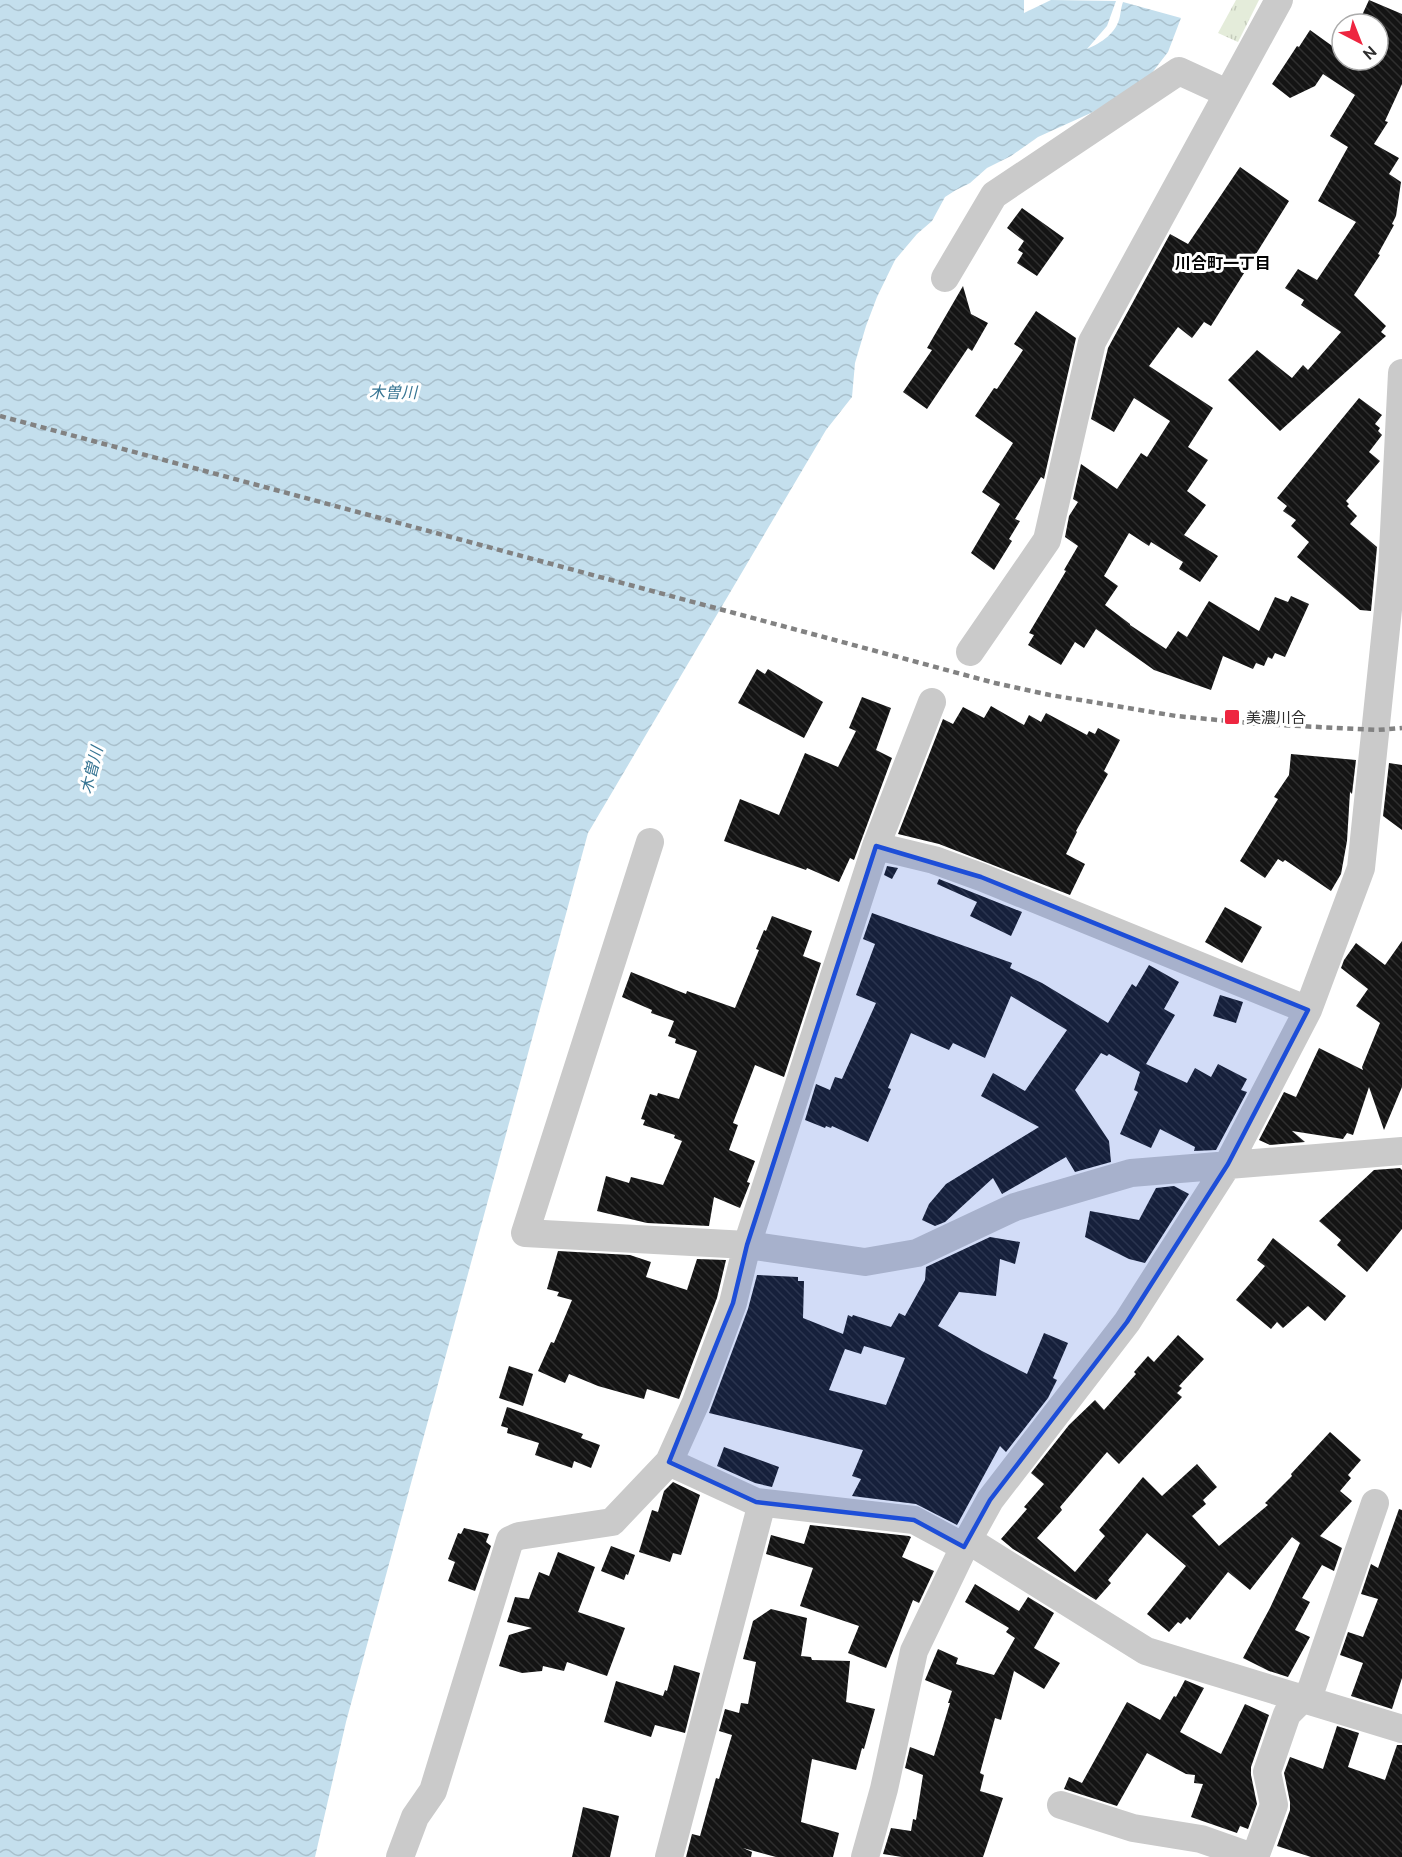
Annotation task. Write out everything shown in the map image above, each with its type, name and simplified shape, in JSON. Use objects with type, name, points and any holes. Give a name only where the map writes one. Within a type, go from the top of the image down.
[{"type":"street","points":[[970,652],[1047,540],[1092,342],[1278,0]]},
{"type":"street","points":[[945,278],[994,195],[1179,71],[1227,93]]},
{"type":"street","points":[[865,1857],[884,1789],[914,1650],[966,1543],[990,1500],[1127,1322],[1228,1164],[1308,1010],[1361,868],[1391,701],[1392,571],[1402,373]]},
{"type":"street","points":[[400,1857],[415,1817],[433,1791],[510,1540],[519,1536],[612,1522],[669,1462],[696,1402],[733,1303],[747,1245],[876,846],[932,702]]},
{"type":"street","points":[[650,842],[525,1233],[747,1245],[865,1262],[917,1252],[1015,1207],[1131,1173],[1402,1151]]},
{"type":"street","points":[[876,846],[934,860],[1308,1010]]},
{"type":"street","points":[[669,1462],[756,1502],[914,1520],[966,1543],[1146,1652],[1402,1729]]},
{"type":"street","points":[[669,1857],[762,1503]]},
{"type":"street","points":[[1060,1805],[1133,1828],[1201,1839],[1254,1857],[1274,1805],[1267,1772],[1287,1714],[1311,1690],[1374,1503]]},
{"type":"highlighted area","points":[[876,846],[981,877],[1308,1010],[1228,1164],[1127,1322],[990,1500],[964,1547],[914,1520],[756,1502],[669,1462],[733,1303],[747,1245]]},
{"type":"green space","points":[[1236,0],[1259,0],[1238,42],[1218,33]]},
{"type":"water","name":"木曽川","points":[[0,0],[1024,0],[1024,13],[1051,0],[1116,1],[1107,26],[1087,49],[1103,40],[1116,27],[1123,2],[1181,18],[1168,52],[1148,78],[1093,112],[1038,137],[945,197],[932,221],[917,234],[895,260],[866,326],[855,363],[852,397],[826,430],[588,833],[346,1722],[315,1857],[0,1857]]},
{"type":"building","points":[[1369,0],[1402,14],[1402,84],[1385,121],[1388,122],[1374,144],[1399,158],[1389,174],[1401,182],[1396,216],[1392,224],[1394,225],[1378,254],[1380,255],[1354,295],[1386,326],[1381,332],[1386,336],[1280,431],[1228,380],[1257,350],[1292,378],[1303,365],[1308,370],[1341,332],[1301,305],[1304,300],[1285,288],[1298,269],[1317,280],[1356,222],[1318,201],[1348,147],[1330,136],[1355,95],[1323,74],[1315,86],[1290,98],[1272,84],[1310,30],[1330,44],[1330,72],[1390,72],[1390,12],[1364,12]]},
{"type":"building","points":[[1240,167],[1289,201],[1211,326],[1204,322],[1192,338],[1178,327],[1149,366],[1213,408],[1188,447],[1208,460],[1187,491],[1206,505],[1184,535],[1218,556],[1200,582],[1179,569],[1183,562],[1151,542],[1149,546],[1129,533],[1104,576],[1118,586],[1105,605],[1166,649],[1178,631],[1187,637],[1209,601],[1259,631],[1275,597],[1288,602],[1291,596],[1309,604],[1285,657],[1275,653],[1272,659],[1268,657],[1264,666],[1256,663],[1253,669],[1223,656],[1211,690],[1154,670],[1096,629],[1084,648],[1075,642],[1061,665],[1028,645],[1034,635],[1029,633],[1066,571],[1064,570],[1078,546],[1065,537],[1069,516],[1078,502],[1073,499],[1081,464],[1117,489],[1141,453],[1147,457],[1170,421],[1134,398],[1114,432],[1091,419],[1108,348],[1170,234],[1188,244]]},
{"type":"building","points":[[1022,208],[1064,238],[1037,276],[1017,263],[1023,253],[1018,250],[1024,241],[1007,228]]},
{"type":"building","points":[[963,286],[971,314],[988,323],[972,351],[968,348],[927,409],[903,392],[932,350],[927,348]]},
{"type":"building","points":[[1036,311],[1076,338],[1044,479],[1041,477],[1015,519],[1020,521],[1009,539],[1012,541],[994,570],[971,553],[1000,504],[982,492],[1013,443],[975,416],[994,388],[997,389],[1023,350],[1014,344]]},
{"type":"building","points":[[1359,398],[1382,415],[1375,424],[1380,428],[1378,431],[1382,435],[1369,452],[1380,461],[1346,501],[1349,504],[1347,506],[1357,516],[1350,524],[1377,547],[1371,611],[1360,610],[1297,557],[1309,542],[1291,526],[1296,520],[1283,511],[1287,506],[1277,498]]},
{"type":"building","points":[[757,669],[765,674],[768,669],[823,702],[804,738],[738,703]]},
{"type":"building","points":[[862,697],[891,708],[876,750],[892,758],[854,860],[850,858],[839,882],[807,868],[806,870],[724,841],[740,799],[779,815],[805,753],[838,767],[856,731],[849,728]]},
{"type":"building","points":[[991,706],[1024,725],[1029,715],[1041,722],[1046,713],[1087,735],[1089,731],[1095,734],[1098,728],[1120,740],[1104,771],[1108,774],[1076,831],[1066,854],[1085,864],[1070,895],[939,844],[898,834],[943,719],[953,724],[963,707],[984,718]]},
{"type":"building","points":[[1291,754],[1356,760],[1341,874],[1331,891],[1285,860],[1283,862],[1278,859],[1265,878],[1240,861],[1278,799],[1274,797],[1289,775]]},
{"type":"building","points":[[1389,763],[1402,765],[1402,830],[1383,816]]},
{"type":"building","points":[[887,866],[898,868],[892,879],[884,875]]},
{"type":"building","points":[[939,879],[1022,912],[1011,936],[970,916],[977,902],[937,884]]},
{"type":"building","points":[[1225,907],[1262,927],[1242,963],[1205,942]]},
{"type":"building","points":[[872,913],[1012,963],[1010,968],[1042,983],[1108,1023],[1132,984],[1136,987],[1149,965],[1179,982],[1164,1009],[1175,1015],[1146,1064],[1187,1083],[1195,1068],[1211,1077],[1218,1064],[1247,1079],[1241,1090],[1247,1092],[1216,1150],[1194,1151],[1195,1147],[1160,1129],[1151,1148],[1120,1134],[1138,1092],[1134,1090],[1140,1072],[1109,1054],[1107,1056],[1101,1053],[1075,1090],[1109,1141],[1111,1162],[1075,1172],[1066,1157],[1002,1194],[993,1178],[945,1222],[935,1226],[922,1220],[929,1204],[946,1184],[1039,1127],[981,1096],[993,1073],[1025,1091],[1067,1030],[1011,996],[985,1058],[953,1043],[949,1050],[911,1033],[888,1088],[891,1089],[868,1142],[832,1126],[825,1128],[805,1120],[816,1084],[830,1090],[835,1077],[842,1079],[876,1003],[856,995],[875,944],[863,939]]},
{"type":"building","points":[[772,916],[812,931],[803,956],[821,963],[784,1077],[755,1065],[733,1123],[738,1125],[729,1150],[755,1161],[747,1182],[750,1183],[740,1208],[714,1197],[709,1226],[647,1223],[597,1211],[606,1176],[629,1183],[631,1177],[663,1185],[682,1141],[674,1138],[675,1135],[643,1125],[645,1120],[641,1119],[650,1094],[657,1096],[658,1093],[679,1099],[697,1051],[675,1043],[676,1039],[668,1036],[674,1021],[651,1013],[652,1010],[622,997],[631,972],[686,994],[687,991],[735,1008],[759,950],[756,949]]},
{"type":"building","points":[[1402,941],[1402,1087],[1384,1130],[1369,1087],[1353,1135],[1347,1133],[1343,1139],[1292,1131],[1305,1142],[1270,1145],[1259,1140],[1284,1092],[1296,1097],[1319,1048],[1363,1070],[1362,1067],[1380,1023],[1356,1006],[1368,989],[1341,968],[1356,943],[1385,965]]},
{"type":"building","points":[[1220,995],[1243,1002],[1236,1023],[1213,1016]]},
{"type":"building","points":[[1400,1168],[1402,1170],[1402,1229],[1367,1272],[1337,1245],[1341,1240],[1319,1221],[1374,1170]]},
{"type":"building","points":[[1174,1186],[1189,1194],[1145,1263],[1129,1259],[1085,1237],[1090,1211],[1139,1220],[1156,1188]]},
{"type":"building","points":[[990,1237],[1020,1242],[1015,1264],[1000,1259],[996,1296],[959,1292],[938,1326],[1027,1374],[1044,1333],[1068,1343],[1053,1378],[1057,1380],[1048,1398],[1006,1452],[1000,1446],[957,1525],[916,1504],[852,1496],[861,1479],[852,1476],[863,1450],[709,1413],[748,1309],[757,1275],[798,1277],[798,1281],[804,1281],[803,1318],[843,1334],[848,1315],[891,1327],[899,1313],[905,1316],[925,1280],[926,1267]],"holes":[[[864,1346],[905,1358],[886,1405],[829,1390],[845,1349],[861,1354]]]},
{"type":"building","points":[[1273,1238],[1346,1296],[1325,1321],[1308,1306],[1283,1328],[1277,1322],[1271,1329],[1236,1300],[1265,1266],[1257,1260]]},
{"type":"building","points":[[558,1251],[630,1255],[651,1262],[646,1277],[687,1290],[697,1259],[726,1260],[717,1298],[679,1399],[647,1389],[644,1399],[598,1386],[569,1374],[565,1383],[538,1371],[551,1342],[554,1343],[572,1300],[557,1296],[559,1292],[547,1289]]},
{"type":"building","points":[[1178,1335],[1204,1359],[1179,1386],[1182,1388],[1177,1393],[1182,1397],[1119,1464],[1107,1452],[1037,1538],[1075,1572],[1105,1536],[1099,1530],[1143,1477],[1162,1496],[1197,1464],[1217,1487],[1203,1500],[1206,1504],[1192,1516],[1219,1546],[1268,1505],[1265,1503],[1330,1432],[1361,1460],[1348,1475],[1351,1478],[1340,1491],[1352,1501],[1320,1536],[1342,1548],[1334,1571],[1322,1565],[1302,1598],[1310,1602],[1295,1630],[1310,1637],[1288,1677],[1269,1671],[1243,1658],[1270,1608],[1300,1543],[1292,1537],[1250,1590],[1228,1572],[1190,1620],[1187,1617],[1181,1624],[1178,1622],[1169,1632],[1147,1614],[1186,1566],[1147,1533],[1108,1580],[1111,1583],[1096,1600],[1013,1549],[1001,1539],[1027,1509],[1024,1507],[1044,1484],[1031,1473],[1069,1425],[1095,1400],[1104,1410],[1136,1374],[1134,1372],[1148,1356],[1154,1362]]},
{"type":"building","points":[[509,1366],[533,1374],[523,1406],[499,1398]]},
{"type":"building","points":[[507,1407],[583,1434],[581,1438],[600,1445],[591,1468],[574,1461],[572,1468],[535,1455],[539,1443],[507,1433],[508,1428],[501,1426]]},
{"type":"building","points":[[724,1447],[779,1467],[772,1487],[755,1483],[717,1466]]},
{"type":"building","points":[[673,1482],[700,1495],[681,1555],[673,1553],[670,1562],[639,1552],[652,1510],[658,1512],[664,1491]]},
{"type":"building","points":[[1399,1509],[1402,1510],[1402,1678],[1392,1709],[1351,1696],[1363,1663],[1340,1655],[1348,1632],[1363,1637],[1378,1599],[1361,1594],[1371,1564],[1378,1568]]},
{"type":"building","points":[[810,1525],[909,1536],[911,1537],[902,1557],[934,1571],[919,1603],[913,1600],[886,1668],[848,1653],[859,1626],[800,1606],[813,1568],[766,1554],[771,1535],[804,1544]]},
{"type":"building","points":[[464,1528],[489,1534],[486,1542],[491,1546],[475,1591],[448,1581],[455,1562],[448,1559],[458,1533],[461,1534]]},
{"type":"building","points":[[611,1546],[635,1555],[624,1580],[601,1571]]},
{"type":"building","points":[[558,1552],[595,1567],[578,1612],[625,1628],[607,1676],[567,1662],[564,1671],[543,1666],[542,1671],[522,1673],[499,1666],[509,1635],[532,1628],[507,1622],[515,1597],[529,1599],[539,1572],[549,1576]]},
{"type":"building","points":[[975,1584],[1019,1611],[1028,1597],[1054,1613],[1034,1648],[1060,1663],[1044,1689],[1014,1671],[1001,1720],[995,1718],[980,1773],[984,1775],[980,1791],[1003,1798],[983,1857],[902,1857],[883,1854],[891,1828],[911,1831],[913,1819],[916,1820],[923,1775],[905,1768],[910,1747],[934,1756],[950,1703],[948,1703],[952,1691],[925,1680],[938,1649],[958,1658],[956,1664],[994,1675],[1015,1638],[1006,1632],[1009,1628],[965,1602]]},
{"type":"building","points":[[771,1609],[807,1618],[801,1656],[811,1657],[812,1660],[850,1661],[846,1702],[875,1709],[856,1770],[812,1759],[801,1822],[839,1833],[833,1857],[776,1857],[743,1848],[752,1852],[751,1857],[686,1857],[692,1834],[700,1836],[716,1778],[719,1779],[732,1735],[719,1731],[725,1709],[739,1713],[741,1703],[748,1704],[756,1662],[743,1659],[753,1621]]},
{"type":"building","points":[[674,1665],[700,1673],[685,1733],[655,1725],[651,1737],[604,1722],[616,1681],[663,1696],[665,1690],[667,1691]]},
{"type":"building","points":[[1185,1680],[1204,1688],[1180,1732],[1221,1754],[1245,1704],[1269,1715],[1251,1767],[1257,1804],[1248,1829],[1240,1826],[1237,1833],[1191,1817],[1203,1784],[1194,1783],[1195,1775],[1186,1774],[1147,1753],[1117,1806],[1064,1789],[1069,1777],[1082,1783],[1127,1702],[1160,1720]]},
{"type":"building","points":[[1337,1726],[1359,1733],[1348,1767],[1385,1780],[1397,1745],[1402,1745],[1402,1857],[1311,1857],[1277,1846],[1290,1810],[1284,1773],[1290,1757],[1323,1769]]},
{"type":"building","points":[[583,1807],[619,1816],[610,1857],[572,1857]]},
{"type":"railway","points":[[0,416],[995,683],[1050,695],[1176,716],[1260,724],[1377,730],[1402,728]]},
{"type":"place","name":"美濃川合","points":[[1232,717]]},
{"type":"district","name":"川合町一丁目","points":[[1223,263]]}]
